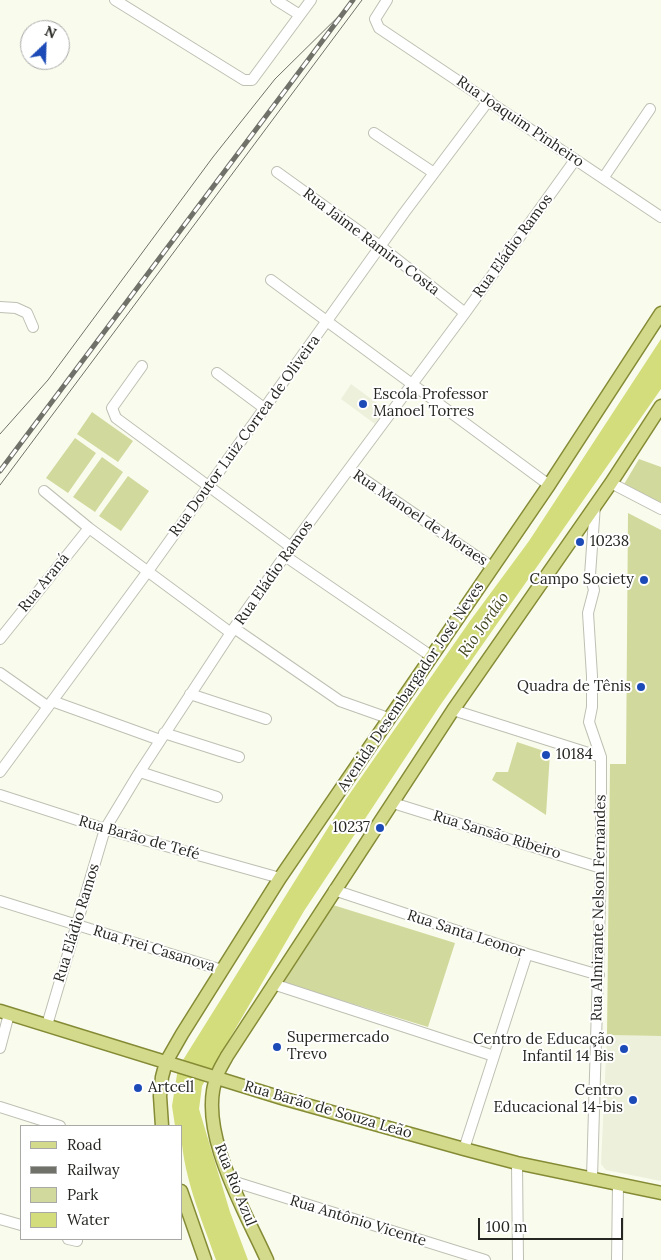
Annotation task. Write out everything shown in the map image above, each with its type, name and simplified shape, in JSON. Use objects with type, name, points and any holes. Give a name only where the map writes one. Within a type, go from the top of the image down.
[{"type":"main road","name":"Avenida Desembargador José Neves","points":[[170,1064],[222,970],[280,878],[430,656],[549,486],[661,314]]},
{"type":"main road","points":[[213,1076],[453,710],[659,414]]},
{"type":"main road","name":"Rua Barão de Souza Leão","points":[[5,1013],[170,1064],[464,1149],[516,1163],[661,1193]]},
{"type":"main road","points":[[162,1125],[160,1096],[170,1064]]},
{"type":"main road","name":"Rua Rio Azul","points":[[213,1076],[213,1129],[232,1181],[267,1260]]},
{"type":"main road","points":[[182,1194],[205,1260]]},
{"type":"street","points":[[115,0],[244,80],[252,80],[311,0]]},
{"type":"street","points":[[276,0],[300,15]]},
{"type":"street","name":"Rua Joaquim Pinheiro","points":[[387,0],[375,19],[379,28],[661,217]]},
{"type":"street","name":"Rua Doutor Luiz Correa de Oliveira","points":[[0,772],[148,571],[380,246],[489,100]]},
{"type":"street","points":[[604,178],[650,108]]},
{"type":"street","points":[[374,133],[434,173]]},
{"type":"street","name":"Rua Eládio Ramos","points":[[46,1025],[105,829],[162,736],[232,631],[348,469],[412,386],[575,160]]},
{"type":"street","name":"Rua Jaime Ramiro Costa","points":[[276,172],[380,246],[465,313]]},
{"type":"street","points":[[271,280],[328,320],[412,386],[549,486]]},
{"type":"street","points":[[0,307],[16,308],[27,313],[33,328]]},
{"type":"street","points":[[142,366],[112,408],[112,414],[208,487],[288,552],[430,656]]},
{"type":"street","points":[[217,373],[264,408]]},
{"type":"street","name":"Rua Manoel de Moraes","points":[[348,469],[492,567]]},
{"type":"street","points":[[611,483],[661,509]]},
{"type":"street","points":[[44,491],[89,528],[232,631],[340,701],[388,718]]},
{"type":"street","name":"Rua Almirante Nelson Fernandes","points":[[592,1178],[601,868],[601,757],[589,722],[592,707],[592,684],[588,613],[594,590],[590,575],[595,505]]},
{"type":"street","name":"Rua Araná","points":[[0,639],[89,528]]},
{"type":"street","points":[[0,673],[49,703],[239,757]]},
{"type":"street","points":[[190,694],[266,719]]},
{"type":"street","points":[[453,710],[601,757]]},
{"type":"street","points":[[140,772],[217,797]]},
{"type":"street","name":"Rua Barão de Tefé","points":[[0,795],[105,829],[280,878]]},
{"type":"street","name":"Rua Sansão Ribeiro","points":[[393,803],[601,868]]},
{"type":"street","name":"Rua Santa Leonor","points":[[334,890],[527,954],[599,975]]},
{"type":"street","name":"Rua Frei Casanova","points":[[0,901],[222,970]]},
{"type":"street","points":[[464,1149],[527,954]]},
{"type":"street","points":[[273,984],[494,1056]]},
{"type":"street","points":[[0,1048],[5,1013]]},
{"type":"street","points":[[0,1107],[57,1125]]},
{"type":"street","points":[[516,1163],[518,1260]]},
{"type":"street","name":"Rua Antônio Vicente","points":[[232,1181],[485,1260]]},
{"type":"street","points":[[617,1260],[618,1184]]},
{"type":"street","points":[[0,1219],[20,1225]]},
{"type":"shaded area","name":"Escola Professor Manoel Torres","points":[[351,384],[385,409],[375,424],[341,399]]},
{"type":"shaded area","name":"Centro Educacional 14-bis","points":[[607,1035],[661,1036],[661,1181],[606,1170],[601,1164]]},
{"type":"green space","points":[[92,412],[133,441],[118,462],[77,434]]},
{"type":"green space","points":[[75,438],[96,453],[68,493],[46,478]]},
{"type":"green space","points":[[102,457],[123,472],[95,512],[73,497]]},
{"type":"green space","points":[[639,459],[661,467],[661,504],[623,486]]},
{"type":"green space","points":[[128,476],[149,491],[121,531],[99,516]]},
{"type":"green space","points":[[628,513],[661,530],[661,1036],[607,1035],[610,764],[626,764]]},
{"type":"green space","points":[[517,742],[550,753],[546,815],[492,780],[496,772],[508,772]]},
{"type":"green space","points":[[333,905],[455,943],[428,1027],[285,983],[284,979]]},
{"type":"water","name":"Rio Jordão","points":[[661,339],[661,389],[439,707],[304,911],[202,1086],[199,1109],[230,1212],[248,1260],[216,1260],[188,1177],[182,1143],[182,1125],[175,1125],[172,1106],[178,1068],[346,799],[470,621],[529,541]]},
{"type":"tram line","points":[[0,434],[48,380],[213,157],[275,79],[355,0]]},
{"type":"tram line","points":[[0,485],[362,0]]},
{"type":"railway","points":[[0,471],[353,0]]},
{"type":"place","name":"Escola Professor Manoel Torres","points":[[363,404]]},
{"type":"place","name":"10238","points":[[580,542]]},
{"type":"place","name":"Campo Society","points":[[644,580]]},
{"type":"place","name":"Quadra de Tênis","points":[[641,687]]},
{"type":"place","name":"10184","points":[[546,755]]},
{"type":"place","name":"10237","points":[[380,828]]},
{"type":"place","name":"Supermercado Trevo","points":[[277,1047]]},
{"type":"place","name":"Centro de Educação Infantil 14 Bis","points":[[624,1049]]},
{"type":"place","name":"Artcell","points":[[138,1088]]},
{"type":"place","name":"Centro Educacional 14-bis","points":[[633,1100]]}]
